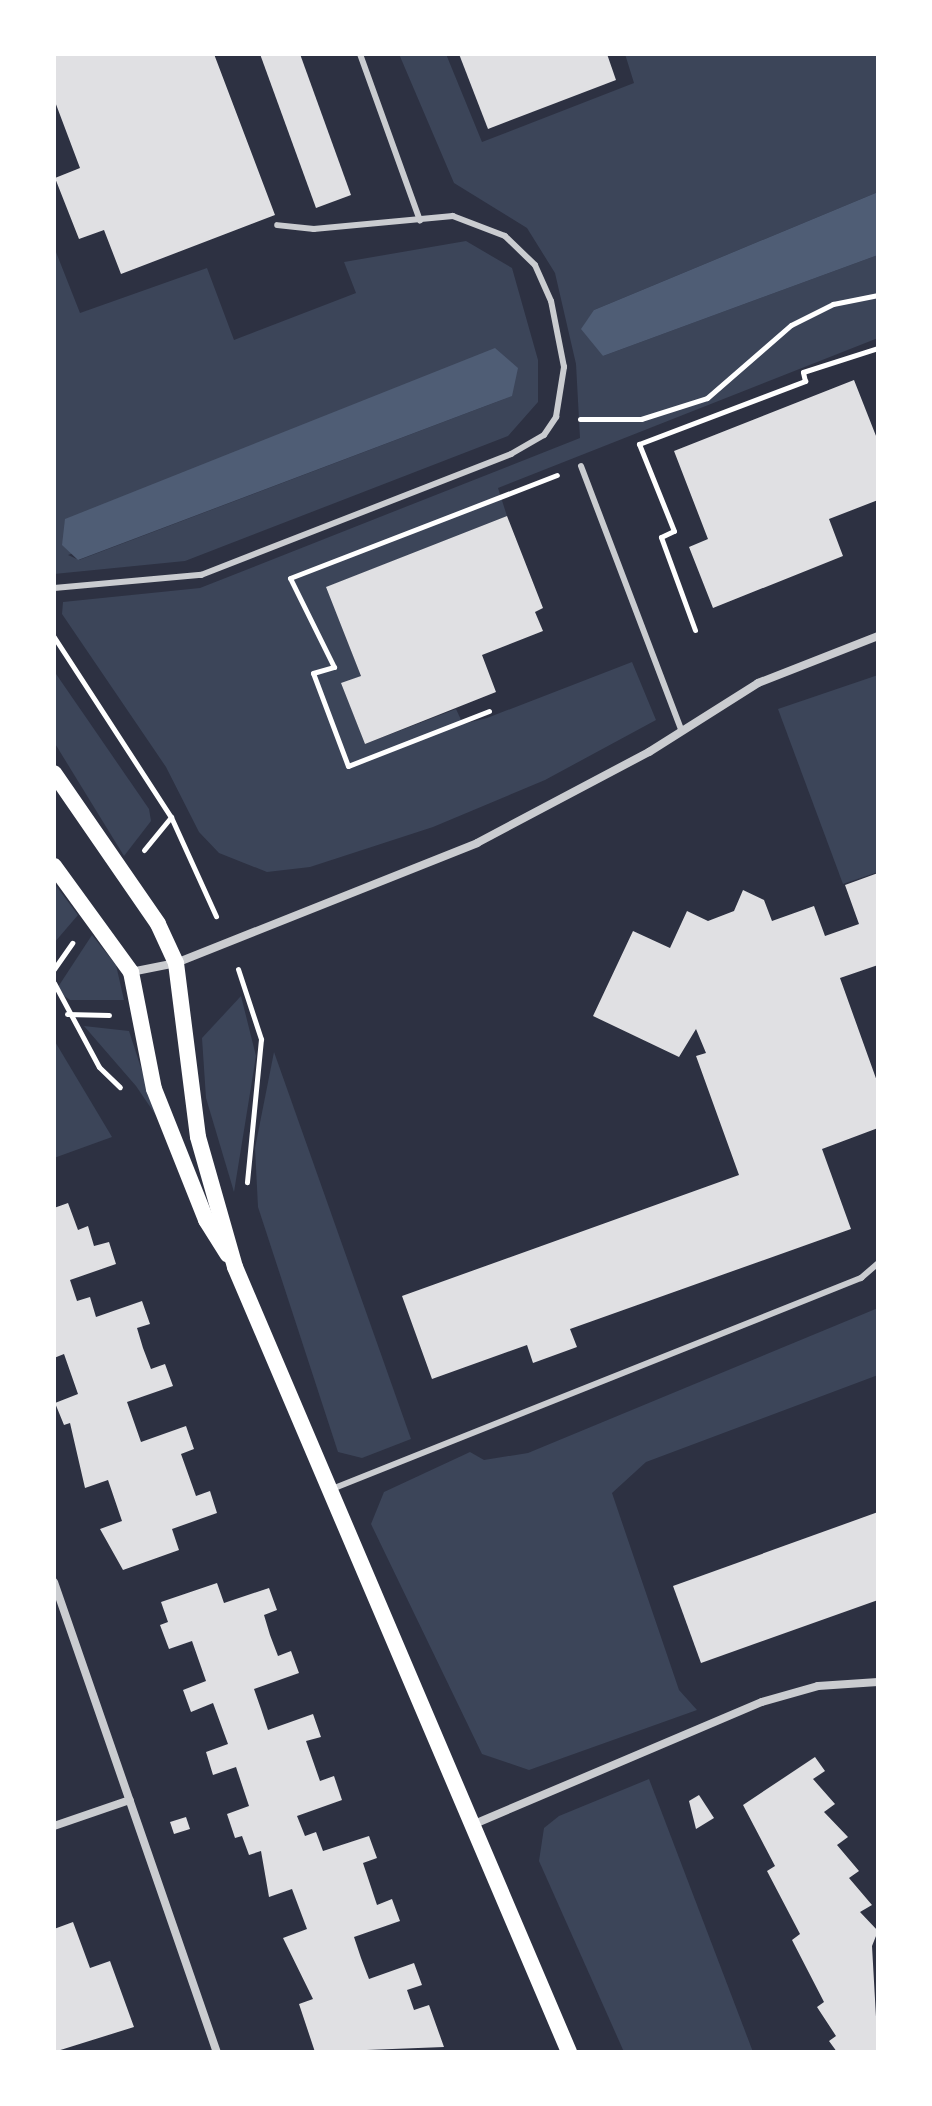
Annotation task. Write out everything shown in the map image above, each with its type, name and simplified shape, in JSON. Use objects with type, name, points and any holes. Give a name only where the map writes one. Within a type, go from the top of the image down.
[{"type":"main road","points":[[54,773],[158,924],[176,963],[198,1137],[235,1267],[569,2052]]},
{"type":"main road","points":[[54,866],[131,972],[154,1089],[206,1220],[235,1267]]},
{"type":"street","points":[[131,972],[176,963],[227,944],[477,843],[758,683],[878,636]]},
{"type":"street","points":[[54,1582],[217,2052]]},
{"type":"street","points":[[471,1825],[762,1702],[818,1686],[878,1682]]},
{"type":"street","points":[[54,1826],[130,1800]]},
{"type":"lane","points":[[360,54],[420,221]]},
{"type":"lane","points":[[54,588],[201,575],[511,454],[544,435],[556,417],[564,367],[551,301],[535,265],[492,231],[453,216],[420,221],[277,225]]},
{"type":"lane","points":[[581,466],[681,729]]},
{"type":"lane","points":[[329,1491],[861,1278],[878,1263]]},
{"type":"path","points":[[556,417],[665,414],[732,382],[791,325],[833,304],[878,295]]},
{"type":"path","points":[[695,630],[661,537],[674,531],[639,444],[805,381],[803,372],[878,348]]},
{"type":"path","points":[[489,711],[348,766],[313,673],[334,667],[290,578],[581,466]]},
{"type":"path","points":[[54,637],[171,817],[227,944],[261,1039],[247,1195]]},
{"type":"path","points":[[54,983],[66,1014]]},
{"type":"shaded area","points":[[399,54],[446,54],[482,142],[634,83],[625,54],[878,54],[878,192],[594,310],[603,356],[878,255],[878,338],[498,488],[507,516],[327,587],[361,676],[342,684],[365,744],[456,709],[463,724],[487,718],[632,662],[656,720],[545,780],[433,827],[310,867],[267,872],[219,853],[199,832],[166,767],[62,614],[63,602],[200,588],[580,438],[576,364],[555,273],[527,228],[454,183]]},
{"type":"shaded area","points":[[878,192],[878,255],[603,356],[581,329],[594,310]]},
{"type":"shaded area","points":[[466,241],[512,268],[538,360],[538,402],[508,436],[185,561],[54,574],[54,247],[80,313],[207,268],[234,340],[356,293],[344,262]],"holes":[[[512,396],[79,560],[68,555]]]},
{"type":"shaded area","points":[[495,348],[518,368],[512,396],[78,560],[62,545],[65,519]]},
{"type":"shaded area","points":[[54,671],[149,809],[151,821],[124,856],[54,742]]},
{"type":"shaded area","points":[[878,675],[878,872],[843,884],[778,709]]},
{"type":"shaded area","points":[[54,883],[78,915],[54,943]]},
{"type":"shaded area","points":[[92,935],[116,965],[124,1000],[70,1000],[56,990]]},
{"type":"shaded area","points":[[241,996],[256,1056],[234,1192],[206,1098],[202,1038]]},
{"type":"shaded area","points":[[84,1026],[129,1031],[157,1117],[136,1086]]},
{"type":"shaded area","points":[[54,1040],[112,1137],[54,1158]]},
{"type":"shaded area","points":[[274,1052],[411,1439],[362,1458],[338,1452],[258,1207],[255,1148]]},
{"type":"shaded area","points":[[878,1308],[878,1375],[646,1462],[612,1493],[679,1690],[697,1710],[529,1770],[482,1754],[371,1524],[384,1492],[470,1452],[484,1460],[528,1453]]},
{"type":"shaded area","points":[[649,1779],[753,2052],[624,2052],[539,1861],[544,1828],[559,1816]]},
{"type":"building","points":[[54,54],[214,54],[275,215],[121,274],[104,230],[79,239],[55,178],[80,168],[54,99]]},
{"type":"building","points":[[260,54],[300,54],[351,195],[316,208]]},
{"type":"building","points":[[459,54],[607,54],[616,80],[488,129]]},
{"type":"building","points":[[854,380],[878,441],[878,500],[829,519],[843,556],[713,608],[689,547],[708,539],[674,451]]},
{"type":"building","points":[[507,516],[543,608],[535,612],[543,631],[482,655],[496,692],[365,744],[341,683],[361,676],[326,587]]},
{"type":"building","points":[[878,873],[878,965],[840,978],[878,1084],[878,1128],[822,1149],[851,1229],[570,1329],[577,1347],[533,1363],[527,1345],[432,1379],[402,1296],[739,1175],[696,1056],[706,1053],[696,1029],[679,1057],[593,1016],[633,931],[670,948],[687,911],[708,921],[734,911],[743,890],[764,900],[772,921],[814,906],[825,936],[859,924],[845,885]]},
{"type":"building","points":[[68,1203],[78,1230],[88,1226],[94,1246],[109,1242],[116,1264],[70,1280],[77,1301],[90,1297],[96,1317],[142,1301],[150,1324],[137,1328],[143,1348],[151,1369],[165,1364],[173,1386],[127,1402],[141,1442],[186,1426],[194,1449],[181,1454],[196,1496],[210,1491],[217,1513],[172,1529],[179,1550],[123,1570],[100,1529],[122,1521],[108,1480],[85,1488],[70,1423],[64,1425],[55,1403],[78,1394],[64,1354],[54,1358],[54,1208]]},
{"type":"building","points":[[878,1512],[878,1600],[701,1663],[673,1586]]},
{"type":"building","points":[[217,1583],[224,1603],[269,1588],[277,1610],[264,1615],[270,1635],[278,1656],[291,1651],[299,1673],[254,1689],[268,1730],[313,1714],[321,1737],[306,1741],[320,1781],[334,1776],[342,1800],[297,1816],[305,1836],[316,1832],[323,1851],[369,1836],[377,1858],[363,1863],[377,1905],[392,1899],[400,1921],[354,1937],[361,1958],[369,1979],[414,1963],[422,1985],[407,1990],[414,2010],[429,2005],[444,2047],[315,2052],[299,2004],[313,1999],[283,1938],[307,1929],[292,1889],[269,1897],[261,1851],[249,1855],[242,1836],[235,1838],[227,1814],[249,1806],[236,1767],[213,1775],[206,1752],[228,1744],[213,1703],[191,1712],[183,1690],[206,1681],[192,1641],[169,1649],[160,1625],[168,1622],[161,1602]]},
{"type":"building","points":[[815,1757],[825,1771],[813,1779],[835,1804],[824,1812],[848,1837],[837,1845],[859,1871],[849,1878],[872,1905],[860,1912],[878,1931],[872,1946],[878,2052],[837,2052],[829,2041],[836,2036],[817,2007],[824,2002],[792,1940],[800,1934],[767,1871],[775,1866],[743,1805]]},
{"type":"building","points":[[699,1795],[714,1818],[696,1829],[689,1801]]},
{"type":"building","points":[[186,1817],[190,1829],[174,1834],[170,1822]]},
{"type":"building","points":[[73,1922],[90,1968],[110,1961],[134,2027],[54,2052],[54,1929]]}]
